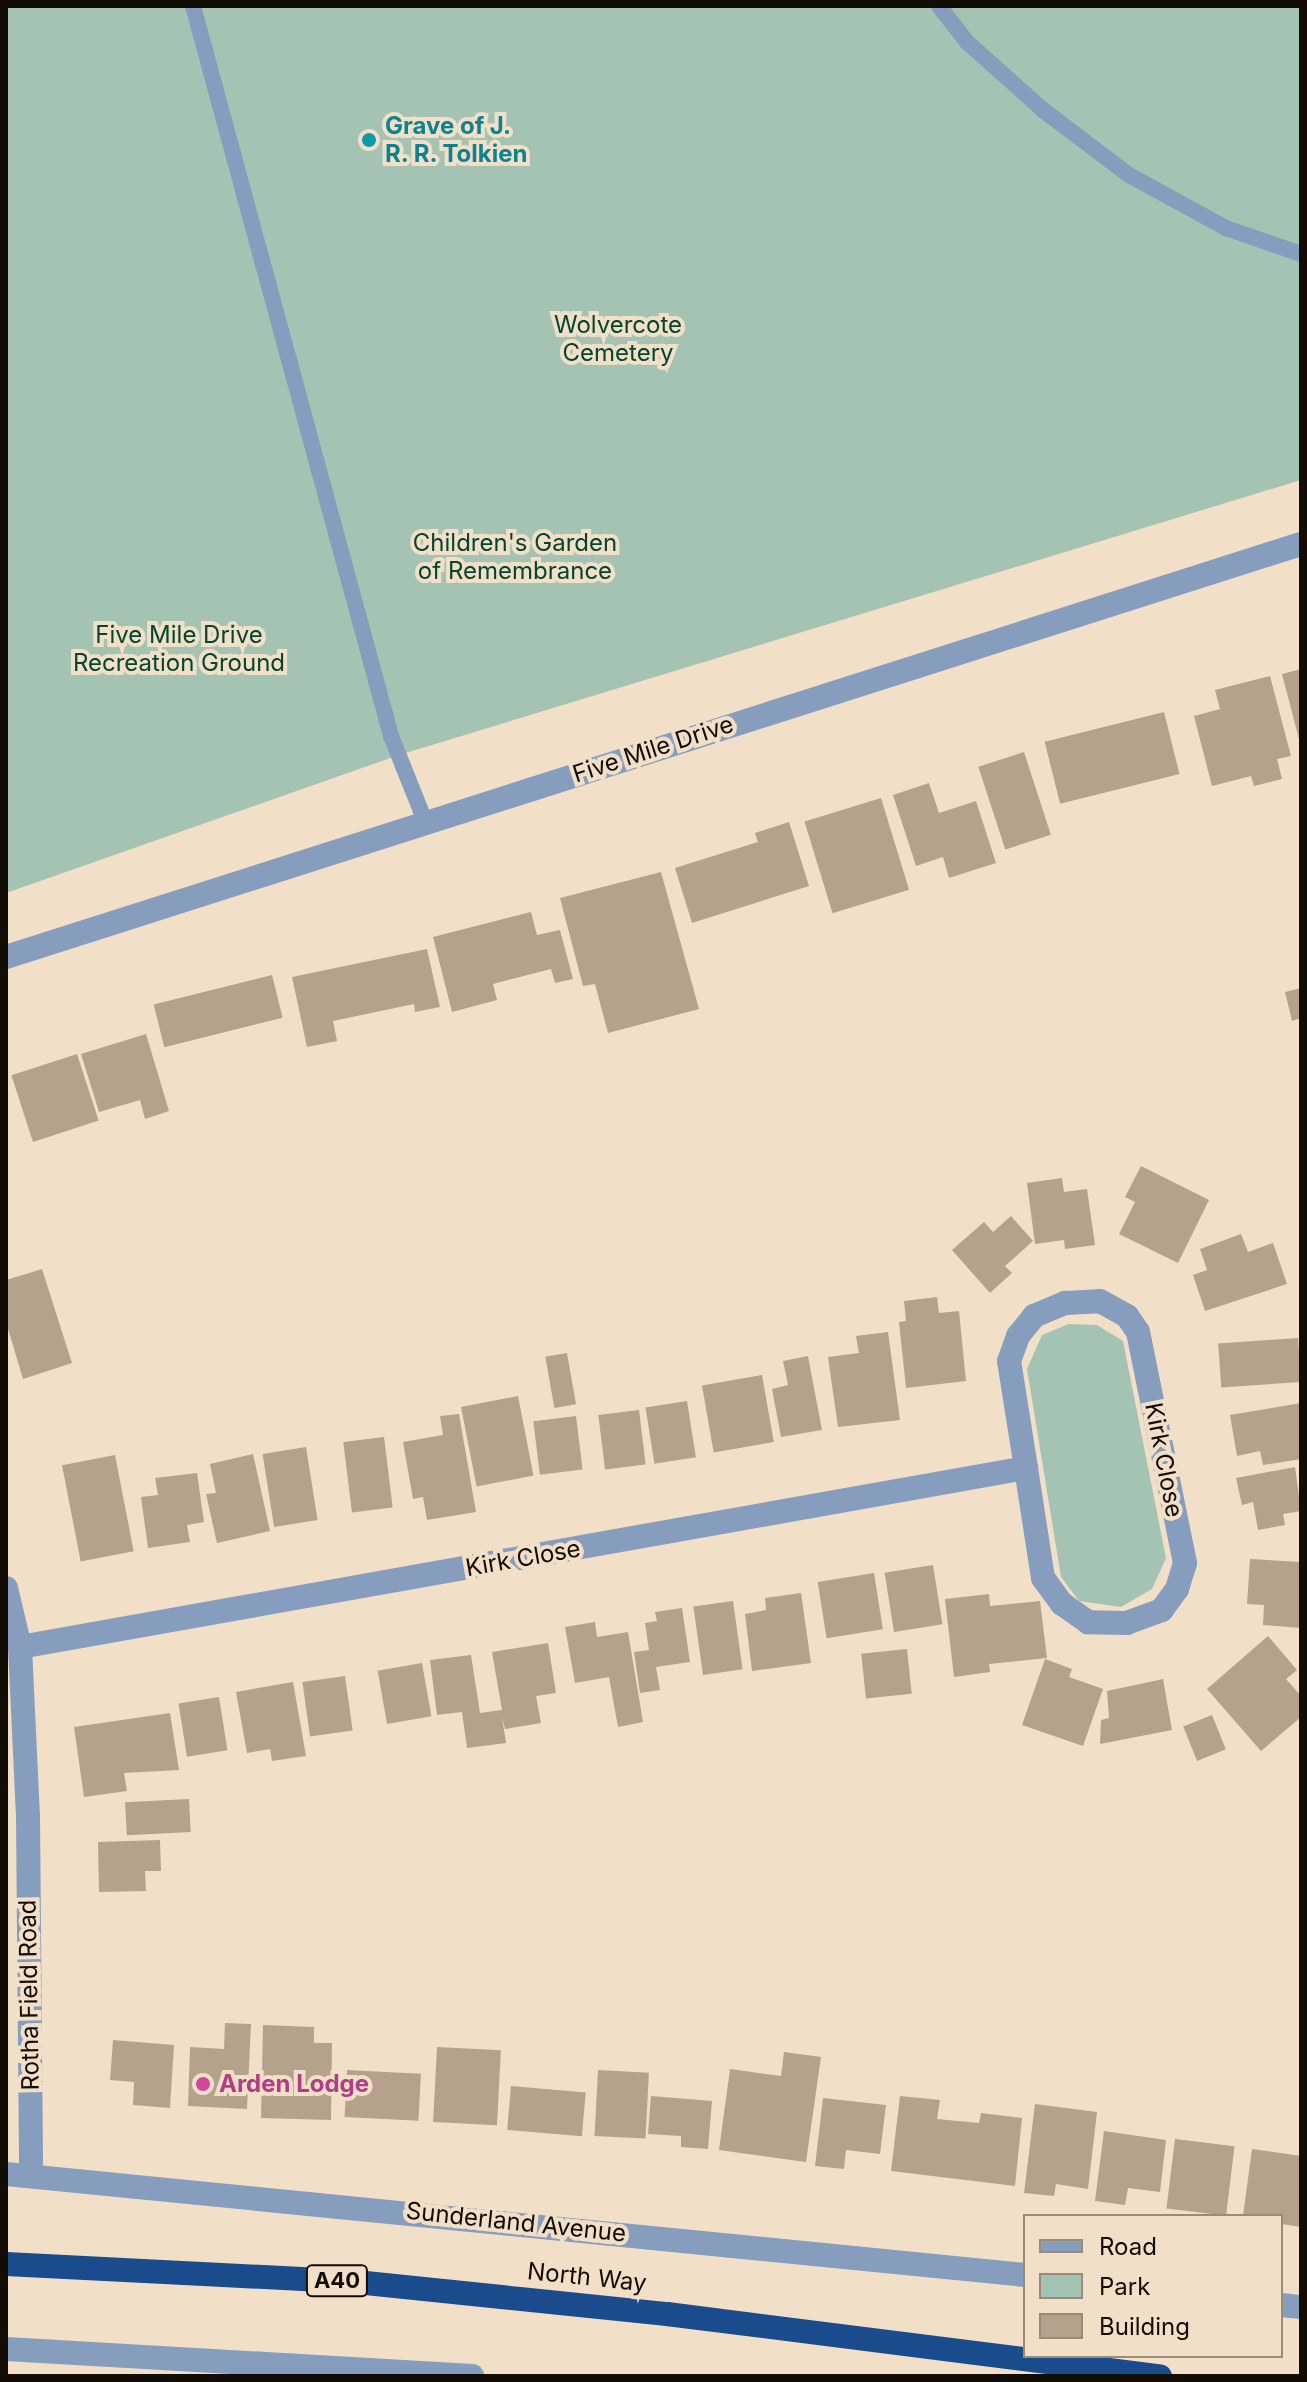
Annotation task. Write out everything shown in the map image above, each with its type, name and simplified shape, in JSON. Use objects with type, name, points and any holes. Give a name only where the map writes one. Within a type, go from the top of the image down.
[{"type":"highway","name":"North Way","points":[[6,2264],[356,2282],[667,2314],[1160,2376]]},
{"type":"street","name":"Five Mile Drive","points":[[6,957],[1301,544]]},
{"type":"street","name":"Kirk Close","points":[[1100,1301],[1127,1316],[1138,1332],[1185,1563],[1177,1589],[1162,1610],[1127,1623],[1088,1622],[1062,1604],[1043,1578],[1026,1468],[1009,1361],[1018,1336],[1034,1316],[1065,1303],[1100,1301]]},
{"type":"street","name":"Kirk Close","points":[[20,1647],[1026,1468]]},
{"type":"street","name":"Rotha Field Road","points":[[6,1588],[20,1647],[17,1816],[31,2174]]},
{"type":"street","name":"Sunderland Avenue","points":[[6,2174],[31,2174],[1023,2275]]},
{"type":"street","points":[[6,2349],[472,2376]]},
{"type":"lane","points":[[193,6],[391,736],[425,821]]},
{"type":"lane","points":[[939,6],[967,42],[1043,110],[1129,175],[1226,228],[1301,254]]},
{"type":"green space","name":"Wolvercote Cemetery","points":[[6,6],[1301,6],[1301,480],[399,755],[6,893]]},
{"type":"green space","points":[[1069,1324],[1097,1325],[1123,1341],[1166,1558],[1152,1589],[1121,1607],[1079,1601],[1061,1577],[1027,1369],[1042,1335]]},
{"type":"building","points":[[1301,669],[1301,743],[1300,743],[1282,674]]},
{"type":"building","points":[[1270,676],[1291,756],[1277,759],[1282,779],[1254,786],[1251,776],[1212,786],[1194,716],[1220,709],[1215,690]]},
{"type":"building","points":[[1164,712],[1179,774],[1060,804],[1045,742]]},
{"type":"building","points":[[1024,752],[1051,835],[1005,850],[978,767]]},
{"type":"building","points":[[929,783],[939,813],[976,801],[996,863],[949,878],[943,857],[916,866],[893,795]]},
{"type":"building","points":[[881,798],[909,890],[833,913],[804,821]]},
{"type":"building","points":[[789,822],[809,886],[692,923],[675,868],[758,842],[755,833]]},
{"type":"building","points":[[661,872],[699,1009],[608,1033],[595,984],[583,986],[560,898]]},
{"type":"building","points":[[531,912],[537,935],[560,930],[573,979],[555,983],[551,969],[493,984],[497,1000],[452,1012],[433,937]]},
{"type":"building","points":[[427,949],[440,1007],[415,1012],[414,1004],[333,1021],[337,1041],[307,1047],[292,977]]},
{"type":"building","points":[[272,975],[283,1018],[164,1047],[154,1005]]},
{"type":"building","points":[[1301,988],[1301,1018],[1292,1021],[1285,992]]},
{"type":"building","points":[[146,1034],[169,1111],[145,1119],[140,1100],[99,1112],[81,1054]]},
{"type":"building","points":[[77,1054],[99,1121],[33,1142],[11,1075]]},
{"type":"building","points":[[1141,1166],[1209,1200],[1178,1263],[1119,1234],[1135,1202],[1125,1197]]},
{"type":"building","points":[[1062,1178],[1064,1192],[1087,1189],[1095,1245],[1065,1249],[1064,1240],[1035,1244],[1027,1183]]},
{"type":"building","points":[[1011,1216],[1033,1241],[1005,1266],[1012,1273],[990,1293],[952,1250],[984,1222],[993,1232]]},
{"type":"building","points":[[1241,1234],[1248,1252],[1273,1243],[1287,1284],[1205,1311],[1193,1275],[1207,1270],[1200,1249]]},
{"type":"building","points":[[42,1269],[72,1363],[23,1379],[6,1322],[6,1280]]},
{"type":"building","points":[[937,1297],[939,1313],[959,1311],[966,1381],[906,1388],[899,1322],[906,1321],[904,1301]]},
{"type":"building","points":[[888,1332],[900,1420],[838,1427],[828,1357],[859,1353],[856,1336]]},
{"type":"building","points":[[1298,1338],[1301,1382],[1221,1387],[1218,1344]]},
{"type":"building","points":[[567,1353],[576,1404],[554,1408],[545,1357]]},
{"type":"building","points":[[808,1356],[822,1430],[781,1437],[772,1389],[788,1385],[783,1361]]},
{"type":"building","points":[[762,1375],[774,1442],[714,1453],[702,1386]]},
{"type":"building","points":[[518,1396],[533,1476],[477,1487],[461,1407]]},
{"type":"building","points":[[687,1401],[696,1457],[654,1464],[646,1408]]},
{"type":"building","points":[[1301,1403],[1301,1459],[1263,1465],[1260,1451],[1237,1456],[1230,1415]]},
{"type":"building","points":[[639,1410],[646,1465],[605,1470],[598,1415]]},
{"type":"building","points":[[459,1414],[476,1512],[427,1520],[423,1497],[413,1499],[403,1442],[443,1435],[440,1416]]},
{"type":"building","points":[[576,1416],[583,1470],[540,1475],[533,1421]]},
{"type":"building","points":[[384,1437],[393,1507],[352,1512],[343,1442]]},
{"type":"building","points":[[306,1447],[318,1520],[274,1527],[263,1454]]},
{"type":"building","points":[[253,1454],[270,1531],[217,1543],[206,1494],[216,1493],[210,1464]]},
{"type":"building","points":[[115,1455],[134,1551],[81,1562],[62,1465]]},
{"type":"building","points":[[1295,1467],[1301,1511],[1283,1514],[1285,1525],[1258,1530],[1253,1502],[1242,1505],[1236,1478]]},
{"type":"building","points":[[197,1473],[204,1522],[187,1525],[190,1542],[148,1548],[141,1497],[158,1495],[155,1478]]},
{"type":"building","points":[[1250,1559],[1301,1562],[1301,1628],[1263,1625],[1264,1605],[1247,1604]]},
{"type":"building","points":[[933,1565],[942,1624],[894,1632],[885,1573]]},
{"type":"building","points":[[874,1573],[883,1629],[827,1638],[818,1582]]},
{"type":"building","points":[[801,1593],[811,1663],[752,1671],[745,1614],[766,1610],[765,1598]]},
{"type":"building","points":[[989,1594],[990,1606],[1040,1601],[1047,1658],[989,1664],[990,1672],[954,1677],[945,1599]]},
{"type":"building","points":[[733,1601],[743,1669],[703,1675],[693,1607]]},
{"type":"building","points":[[682,1608],[690,1662],[656,1667],[660,1690],[640,1693],[634,1652],[649,1650],[645,1623],[657,1621],[655,1612]]},
{"type":"building","points":[[595,1622],[597,1637],[628,1632],[643,1722],[618,1727],[609,1677],[575,1683],[565,1627]]},
{"type":"building","points":[[1268,1636],[1297,1670],[1286,1679],[1301,1696],[1301,1717],[1261,1751],[1207,1689]]},
{"type":"building","points":[[548,1643],[556,1693],[536,1696],[541,1723],[505,1729],[502,1717],[506,1743],[467,1748],[462,1712],[437,1715],[430,1660],[471,1655],[480,1713],[502,1710],[492,1652]]},
{"type":"building","points":[[907,1649],[912,1694],[866,1699],[861,1654]]},
{"type":"building","points":[[1045,1659],[1072,1669],[1069,1677],[1103,1689],[1083,1746],[1022,1725]]},
{"type":"building","points":[[422,1663],[431,1716],[387,1724],[378,1671]]},
{"type":"building","points":[[345,1676],[353,1730],[310,1736],[302,1682]]},
{"type":"building","points":[[1163,1679],[1172,1730],[1100,1744],[1101,1720],[1109,1718],[1107,1691]]},
{"type":"building","points":[[293,1682],[306,1756],[272,1761],[270,1749],[247,1753],[236,1692]]},
{"type":"building","points":[[219,1697],[227,1750],[187,1757],[179,1703]]},
{"type":"building","points":[[170,1713],[179,1770],[124,1773],[127,1791],[84,1797],[74,1727]]},
{"type":"building","points":[[1212,1715],[1226,1749],[1197,1761],[1183,1727]]},
{"type":"building","points":[[189,1799],[191,1832],[127,1835],[125,1802]]},
{"type":"building","points":[[160,1840],[161,1871],[145,1871],[146,1891],[99,1892],[98,1842]]},
{"type":"building","points":[[225,2023],[251,2024],[247,2109],[188,2106],[190,2047],[224,2049]]},
{"type":"building","points":[[263,2025],[314,2027],[314,2043],[332,2043],[331,2120],[261,2118]]},
{"type":"building","points":[[113,2040],[174,2045],[170,2108],[133,2105],[134,2082],[110,2080]]},
{"type":"building","points":[[437,2047],[501,2050],[497,2125],[433,2122]]},
{"type":"building","points":[[784,2052],[821,2057],[806,2162],[719,2150],[730,2069],[781,2076]]},
{"type":"building","points":[[347,2070],[421,2074],[418,2121],[345,2117]]},
{"type":"building","points":[[598,2070],[649,2073],[645,2139],[595,2136]]},
{"type":"building","points":[[511,2086],[586,2093],[582,2136],[507,2130]]},
{"type":"building","points":[[651,2096],[712,2101],[708,2149],[681,2147],[681,2136],[648,2134]]},
{"type":"building","points":[[900,2096],[940,2100],[937,2119],[979,2123],[981,2113],[1022,2118],[1015,2186],[891,2171]]},
{"type":"building","points":[[823,2098],[886,2105],[880,2154],[846,2150],[844,2169],[815,2166]]},
{"type":"building","points":[[1035,2104],[1097,2112],[1088,2189],[1056,2184],[1054,2196],[1024,2193]]},
{"type":"building","points":[[1104,2131],[1166,2140],[1160,2192],[1128,2188],[1125,2205],[1095,2201]]},
{"type":"building","points":[[1175,2139],[1235,2146],[1226,2214],[1166,2208]]},
{"type":"building","points":[[1252,2149],[1301,2156],[1301,2227],[1283,2224],[1283,2214],[1243,2214]]},
{"type":"place","name":"Grave of J. R. R. Tolkien","points":[[369,140]]},
{"type":"place","name":"Arden Lodge","points":[[203,2084]]},
{"type":"park label","name":"Children's Garden of Remembrance","points":[[515,557]]},
{"type":"park label","name":"Five Mile Drive Recreation Ground","points":[[179,649]]}]
